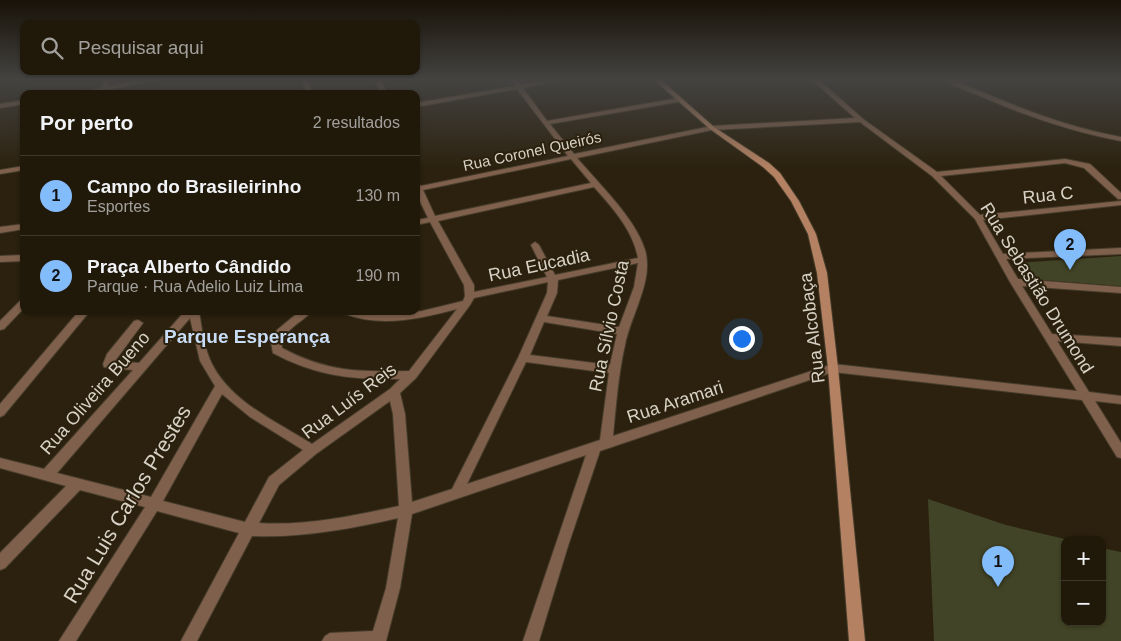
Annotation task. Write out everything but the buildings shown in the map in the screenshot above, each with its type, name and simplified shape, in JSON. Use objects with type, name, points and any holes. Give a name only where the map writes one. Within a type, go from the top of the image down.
[{"type":"main road","name":"Rua Alcobaça","points":[[689,109],[777,175],[805,220],[819,256],[833,368],[857,641]]},
{"type":"street","name":"Rua Sílvio Costa","points":[[531,641],[561,546],[601,445],[623,330],[642,277],[644,259],[631,230],[535,109]]},
{"type":"street","points":[[546,123],[627,109]]},
{"type":"street","name":"Rua Sebastião Drumond","points":[[848,109],[934,174],[978,218],[1015,282],[1121,453]]},
{"type":"street","points":[[1020,109],[1095,136],[1121,139]]},
{"type":"street","name":"Rua Coronel Queirós","points":[[420,186],[712,128],[861,120]]},
{"type":"street","points":[[934,174],[1057,161],[1070,162],[1090,168],[1121,197]]},
{"type":"street","points":[[0,172],[20,169]]},
{"type":"street","points":[[420,222],[596,184]]},
{"type":"street","points":[[420,193],[469,285],[468,299]]},
{"type":"street","name":"Rua C","points":[[978,218],[1121,204]]},
{"type":"street","points":[[0,230],[20,227]]},
{"type":"street","points":[[456,494],[523,358],[552,293],[553,279],[535,245]]},
{"type":"street","points":[[1001,257],[1121,251]]},
{"type":"street","points":[[0,259],[20,258]]},
{"type":"street","name":"Rua Eucadia","points":[[420,314],[468,299],[644,259]]},
{"type":"street","points":[[1015,282],[1121,290]]},
{"type":"street","name":"Rua Luís Reis","points":[[189,641],[274,481],[312,450],[394,392],[412,375],[468,299]]},
{"type":"street","points":[[0,327],[20,306]]},
{"type":"street","points":[[0,412],[82,315]]},
{"type":"street","name":"Rua Oliveira Bueno","points":[[46,476],[188,315]]},
{"type":"street","name":"Rua Oliveira Bueno","points":[[193,315],[208,366],[221,386],[238,402],[312,450]]},
{"type":"street","points":[[302,315],[281,333],[276,343],[277,350],[318,370],[340,374],[412,375]]},
{"type":"street","name":"Rua Eucadia","points":[[353,315],[372,318],[413,315]]},
{"type":"street","points":[[541,318],[623,330]]},
{"type":"street","points":[[138,323],[111,357],[108,364],[142,367]]},
{"type":"street","points":[[1050,337],[1121,342]]},
{"type":"street","points":[[523,358],[615,370]]},
{"type":"street","name":"Rua Aramari","points":[[0,463],[248,529],[276,531],[337,526],[406,510],[833,368],[1121,400]]},
{"type":"street","name":"Rua Luis Carlos Prestes","points":[[67,641],[155,503],[221,386]]},
{"type":"street","points":[[330,641],[379,640],[393,588],[406,510],[399,414],[394,392]]},
{"type":"street","points":[[0,563],[77,484]]},
{"type":"green space","points":[[1121,256],[1121,286],[1029,279],[1023,277],[1016,263]]},
{"type":"green space","points":[[928,499],[1006,525],[1061,538],[1061,626],[1106,626],[1106,549],[1121,552],[1121,641],[934,641]]},
{"type":"place","name":"Praça Alberto Cândido","points":[[1070,270]]},
{"type":"place","name":"Campo do Brasileirinho","points":[[998,587]]},
{"type":"district","name":"Parque Esperança","points":[[247,336]]}]
